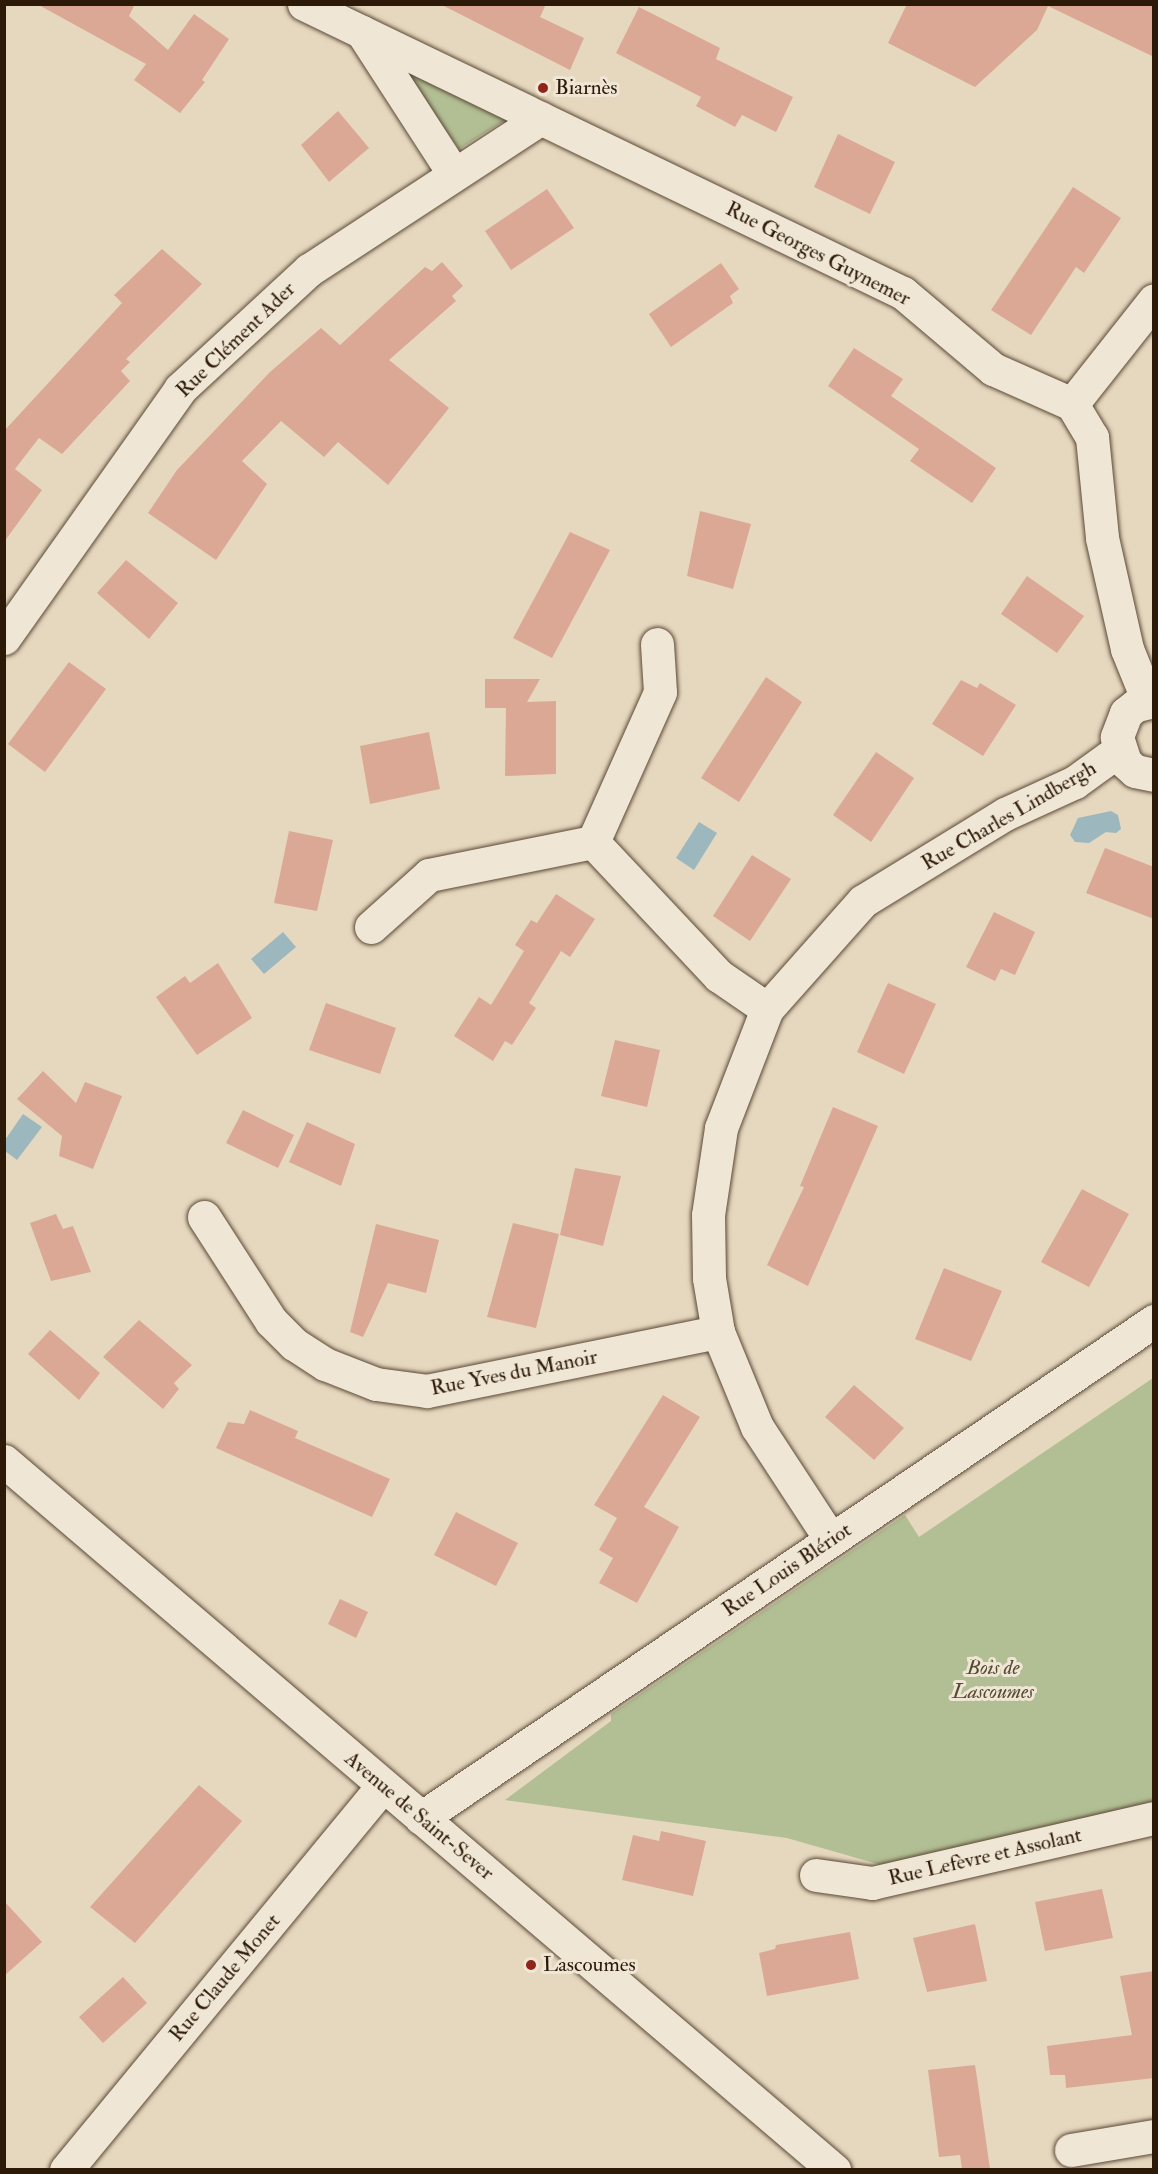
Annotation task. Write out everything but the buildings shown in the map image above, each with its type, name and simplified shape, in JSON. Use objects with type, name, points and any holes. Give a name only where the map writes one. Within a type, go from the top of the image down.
[{"type":"street","name":"Rue Georges Guynemer","points":[[304,4],[903,292],[993,369],[1072,404]]},
{"type":"street","points":[[362,32],[454,174]]},
{"type":"street","name":"Rue Clément Ader","points":[[4,638],[180,389],[309,270],[541,118]]},
{"type":"street","points":[[1154,300],[1072,404],[1092,437],[1102,538],[1127,649],[1151,701],[1126,713],[1117,737],[1119,750],[1135,771],[1154,775]]},
{"type":"street","points":[[593,842],[660,692],[657,644]]},
{"type":"street","name":"Rue Charles Lindbergh","points":[[831,1539],[757,1427],[718,1332],[709,1278],[708,1215],[721,1128],[767,1009],[864,901],[1005,814],[1075,782],[1119,750]]},
{"type":"street","points":[[371,927],[429,875],[593,842]]},
{"type":"street","points":[[593,842],[719,976],[767,1009]]},
{"type":"street","name":"Rue Yves du Manoir","points":[[204,1218],[271,1321],[294,1344],[325,1364],[376,1384],[427,1392],[718,1332]]},
{"type":"street","name":"Rue Louis Blériot","points":[[422,1818],[1154,1322]]},
{"type":"street","name":"Avenue de Saint-Sever","points":[[4,1461],[834,2169]]},
{"type":"street","name":"Rue Claude Monet","points":[[66,2169],[383,1786]]},
{"type":"street","name":"Rue Lefèvre et Assolant","points":[[816,1875],[872,1883],[1154,1818]]},
{"type":"street","points":[[1071,2150],[1154,2136]]},
{"type":"green space","points":[[399,68],[505,114],[505,120],[459,149]]},
{"type":"green space","name":"Bois de Lascoumes","points":[[1153,1378],[1153,1808],[888,1867],[787,1838],[505,1800],[611,1721],[611,1714],[905,1515],[919,1537]]},
{"type":"water","points":[[1111,811],[1118,815],[1121,829],[1116,833],[1106,832],[1089,843],[1075,842],[1070,835],[1078,818]]},
{"type":"water","points":[[699,822],[717,833],[694,870],[676,858]]},
{"type":"water","points":[[283,932],[296,947],[264,974],[251,959]]},
{"type":"water","points":[[23,1114],[42,1127],[17,1160],[5,1151],[5,1140]]},
{"type":"place","name":"Biarnès","points":[[543,88]]},
{"type":"place","name":"Lascoumes","points":[[531,1965]]}]
